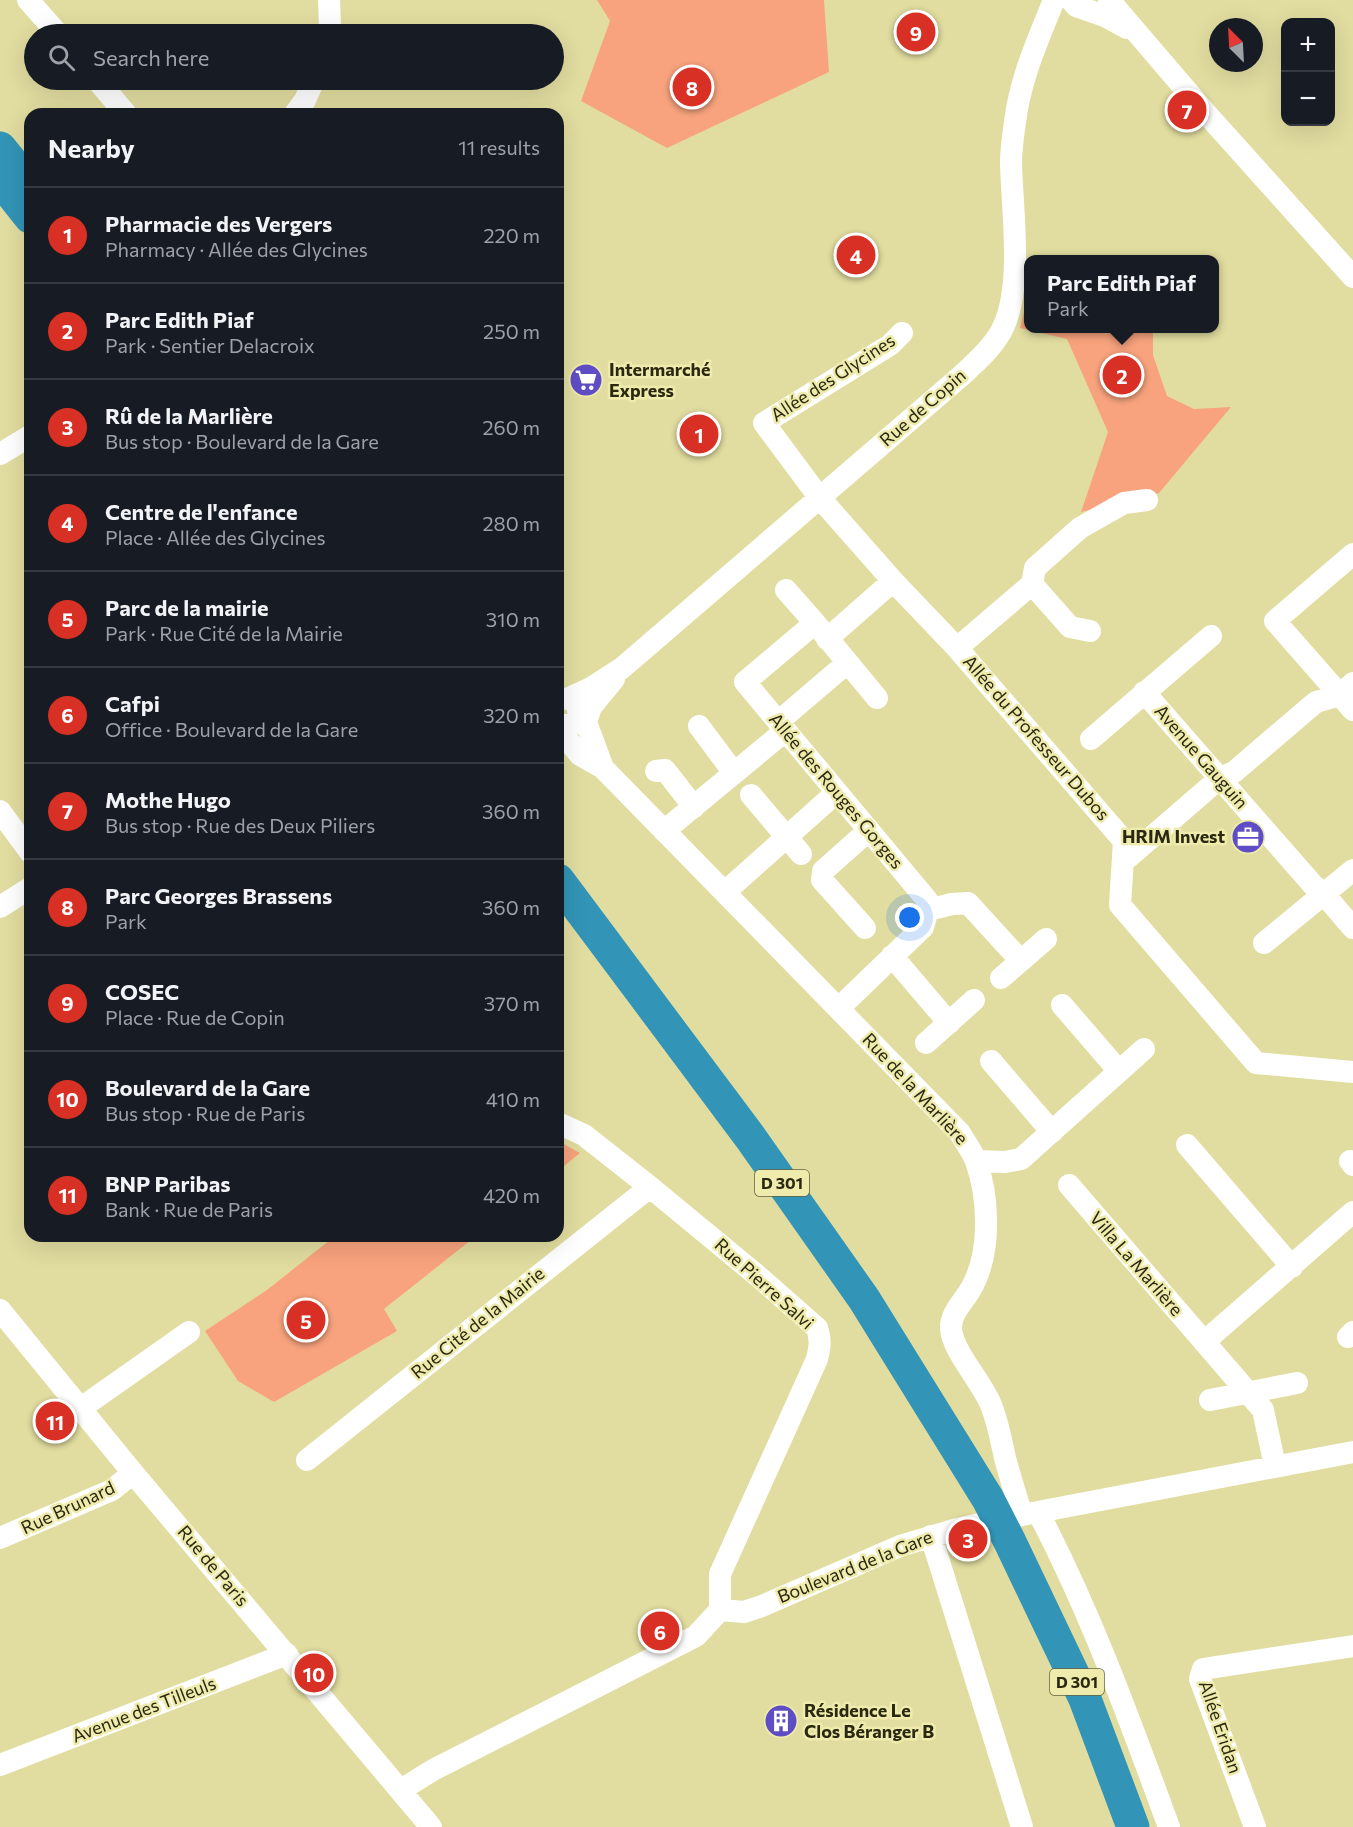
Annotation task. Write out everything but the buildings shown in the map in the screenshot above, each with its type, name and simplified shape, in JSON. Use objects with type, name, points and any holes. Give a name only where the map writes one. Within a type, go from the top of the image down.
[{"type":"highway","points":[[0,148],[24,178]]},
{"type":"highway","points":[[0,179],[24,209]]},
{"type":"highway","name":"D 301","points":[[564,888],[750,1137],[864,1299],[977,1501]]},
{"type":"highway","name":"D 301","points":[[564,921],[730,1143],[828,1281],[977,1501],[1015,1528],[1085,1699],[1133,1827]]},
{"type":"highway","name":"D 301","points":[[1015,1528],[1064,1706],[1112,1827]]},
{"type":"street","points":[[28,0],[49,24]]},
{"type":"street","points":[[329,0],[330,24]]},
{"type":"street","name":"Rue de Copin","points":[[564,694],[591,688],[622,668],[961,376],[999,335],[1008,316],[1012,298],[1014,221],[1011,160],[1015,120],[1024,78],[1054,0]]},
{"type":"street","points":[[1109,0],[1204,111],[1353,277]]},
{"type":"street","points":[[1035,49],[1075,2],[1138,35]]},
{"type":"street","points":[[106,90],[121,108]]},
{"type":"street","points":[[299,108],[310,90]]},
{"type":"street","name":"Allée des Glycines","points":[[764,423],[890,345],[902,333]]},
{"type":"street","name":"Allée du Professeur Dubos","points":[[764,423],[819,497],[893,581],[957,648],[1124,841],[1120,905],[1256,1063],[1353,1072]]},
{"type":"street","points":[[0,454],[24,440]]},
{"type":"street","points":[[957,648],[1032,584],[1035,568],[1080,528],[1124,503],[1147,500]]},
{"type":"street","points":[[1349,696],[1275,621],[1353,554]]},
{"type":"street","points":[[821,631],[893,581]]},
{"type":"street","points":[[1032,584],[1070,627],[1090,630]]},
{"type":"street","points":[[786,590],[876,698]]},
{"type":"street","name":"Allée des Rouges Gorges","points":[[821,631],[745,682],[869,830],[928,905]]},
{"type":"street","points":[[1090,739],[1211,636]]},
{"type":"street","points":[[664,831],[734,773],[847,663]]},
{"type":"street","name":"Rue de Copin","points":[[586,722],[591,707],[622,668]]},
{"type":"street","name":"Avenue Gauguin","points":[[1144,692],[1353,928]]},
{"type":"street","name":"Rue de la Marlière","points":[[564,696],[579,710],[586,722],[603,768]]},
{"type":"street","points":[[1123,862],[1220,778],[1233,772],[1316,702],[1349,696]]},
{"type":"street","points":[[564,725],[586,722]]},
{"type":"street","points":[[699,726],[734,773]]},
{"type":"street","name":"Rue de la Marlière","points":[[564,734],[579,755],[603,768],[960,1133],[976,1161],[983,1189],[986,1216],[984,1245],[979,1274],[968,1296],[951,1321],[952,1332],[962,1355],[990,1402],[998,1423],[1015,1528],[1056,1547],[1112,1676],[1169,1827]]},
{"type":"street","points":[[656,771],[665,770],[694,807]]},
{"type":"street","points":[[725,892],[794,846],[837,792]]},
{"type":"street","points":[[751,795],[794,846]]},
{"type":"street","points":[[0,811],[24,844]]},
{"type":"street","points":[[865,927],[822,880],[823,871],[869,830]]},
{"type":"street","points":[[1264,943],[1353,870]]},
{"type":"street","points":[[0,907],[24,892]]},
{"type":"street","points":[[838,1008],[923,927],[928,905],[968,903],[1021,961]]},
{"type":"street","points":[[1001,978],[1046,939]]},
{"type":"street","points":[[892,956],[949,1023]]},
{"type":"street","points":[[926,1043],[974,1000]]},
{"type":"street","points":[[1062,1005],[1119,1071]]},
{"type":"street","points":[[976,1161],[1005,1162],[1021,1159],[1144,1049]]},
{"type":"street","points":[[991,1061],[1052,1132]]},
{"type":"street","name":"Rue Pierre Salvi","points":[[564,1125],[584,1135],[650,1186],[768,1284],[817,1328],[820,1336],[817,1359],[722,1568],[720,1610]]},
{"type":"street","points":[[1187,1145],[1292,1267]]},
{"type":"street","name":"Villa La Marlière","points":[[1069,1185],[1263,1410],[1275,1466]]},
{"type":"street","name":"Rue Cité de la Mairie","points":[[307,1460],[650,1186]]},
{"type":"street","points":[[1204,1342],[1353,1212]]},
{"type":"street","name":"Rue de Paris","points":[[0,1310],[133,1473],[401,1790],[426,1825]]},
{"type":"street","points":[[81,1408],[189,1332]]},
{"type":"street","points":[[1210,1400],[1297,1383]]},
{"type":"street","name":"Boulevard de la Gare","points":[[720,1610],[744,1612],[762,1606],[900,1546],[931,1536],[1015,1528],[1275,1466],[1353,1452]]},
{"type":"street","name":"Rue Brunard","points":[[0,1538],[112,1490],[133,1473]]},
{"type":"street","points":[[931,1536],[1022,1827]]},
{"type":"street","points":[[401,1790],[433,1770],[696,1636],[720,1610]]},
{"type":"street","name":"Allée Eridan","points":[[1255,1827],[1200,1679],[1203,1669],[1353,1646]]},
{"type":"street","name":"Avenue des Tilleuls","points":[[0,1765],[286,1654]]},
{"type":"shaded area","points":[[597,0],[824,0],[829,72],[667,148],[581,101],[610,21]]},
{"type":"shaded area","points":[[1024,312],[1024,329],[1020,328]]},
{"type":"shaded area","points":[[1041,333],[1153,333],[1153,355],[1167,396],[1194,409],[1231,407],[1159,493],[1081,512],[1108,432],[1067,339]]},
{"type":"shaded area","points":[[564,1144],[580,1153],[564,1166]]},
{"type":"shaded area","points":[[327,1242],[468,1242],[384,1309],[397,1331],[274,1402],[238,1381],[205,1331],[267,1290]]},
{"type":"place","name":"COSEC","points":[[916,32]]},
{"type":"place","name":"Parc Georges Brassens","points":[[692,87]]},
{"type":"place","name":"Mothe Hugo","points":[[1187,110]]},
{"type":"place","name":"Centre de l'enfance","points":[[856,255]]},
{"type":"place","name":"Parc Edith Piaf","points":[[1122,375]]},
{"type":"place","name":"Intermarché Express","points":[[586,380]]},
{"type":"place","name":"Pharmacie des Vergers","points":[[699,434]]},
{"type":"place","name":"HRIM Invest","points":[[1248,837]]},
{"type":"place","name":"Parc de la mairie","points":[[306,1320]]},
{"type":"place","name":"BNP Paribas","points":[[55,1421]]},
{"type":"place","name":"Rû de la Marlière","points":[[968,1539]]},
{"type":"place","name":"Cafpi","points":[[660,1631]]},
{"type":"place","name":"Boulevard de la Gare","points":[[314,1673]]},
{"type":"place","name":"Résidence Le Clos Béranger B","points":[[781,1721]]}]
